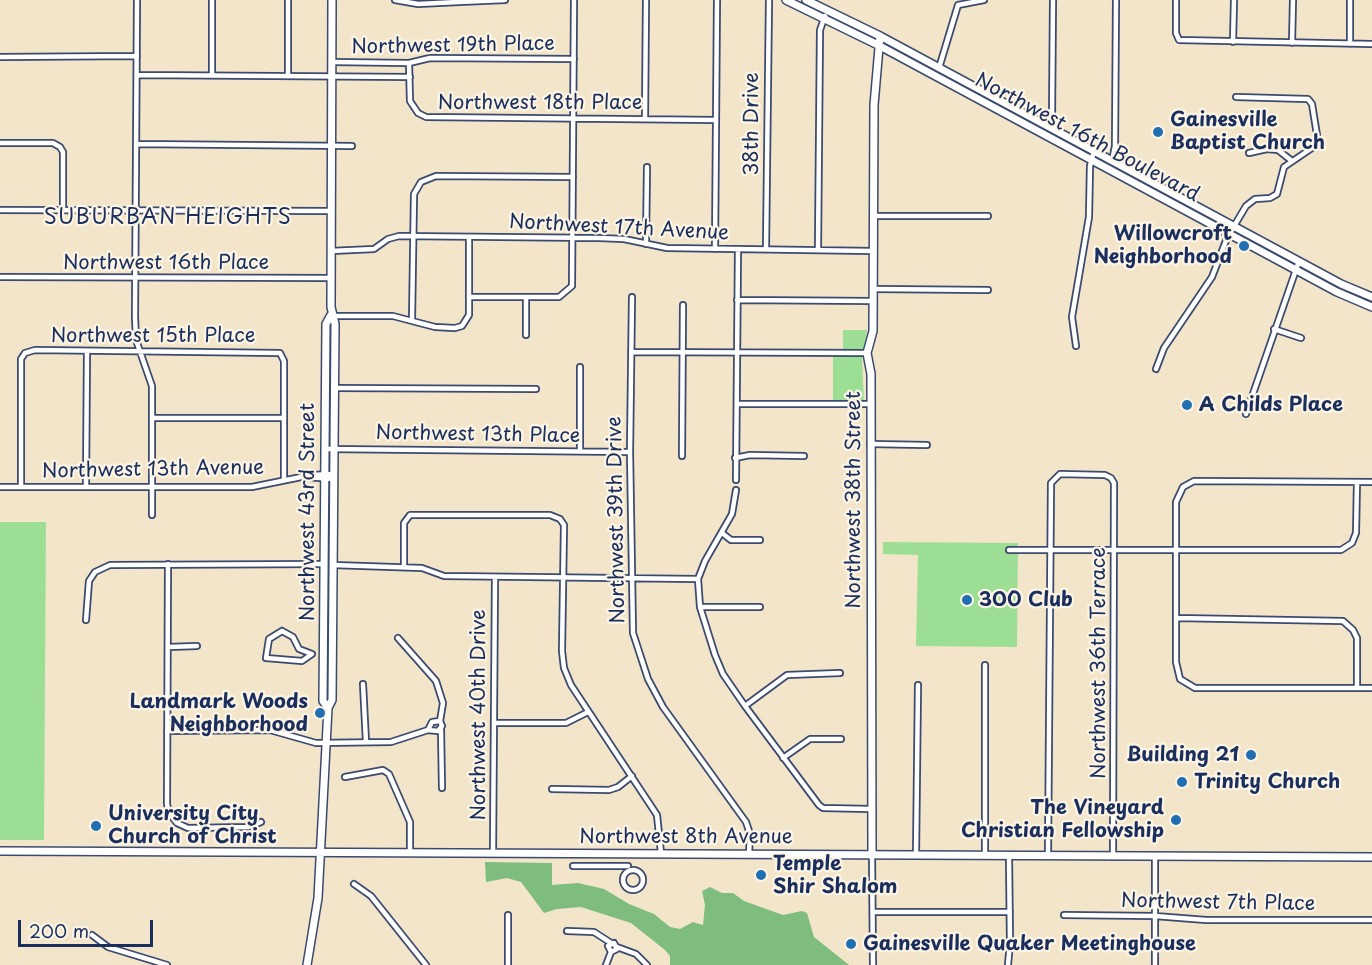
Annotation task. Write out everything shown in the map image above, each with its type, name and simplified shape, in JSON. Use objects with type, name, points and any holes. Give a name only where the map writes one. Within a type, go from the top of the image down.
[{"type":"main road","name":"Northwest 43rd Street","points":[[329,449],[334,388],[335,324],[331,315],[332,0]]},
{"type":"main road","name":"Northwest 16th Boulevard","points":[[786,0],[878,45],[1091,159],[1372,297]]},
{"type":"main road","name":"Northwest 16th Boulevard","points":[[806,0],[880,36],[1047,125],[1232,230],[1294,270],[1372,307]]},
{"type":"main road","name":"Northwest 38th Street","points":[[872,855],[871,374],[867,353],[873,331],[874,105],[880,36]]},
{"type":"main road","name":"Northwest 43rd Street","points":[[307,965],[316,916],[328,708],[332,700],[329,449],[326,387],[326,324],[331,315]]},
{"type":"main road","name":"Northwest 43rd Street","points":[[328,708],[323,701],[329,564]]},
{"type":"main road","name":"Northwest 8th Avenue","points":[[0,850],[1372,857]]},
{"type":"street","points":[[137,0],[136,340],[153,386],[153,514]]},
{"type":"street","points":[[212,0],[212,75]]},
{"type":"street","points":[[288,0],[288,75]]},
{"type":"street","points":[[395,0],[418,4],[505,0]]},
{"type":"street","points":[[469,297],[558,297],[570,290],[573,282],[574,0]]},
{"type":"street","points":[[645,119],[646,0]]},
{"type":"street","points":[[715,249],[717,0]]},
{"type":"street","name":"38th Drive","points":[[766,249],[769,0]]},
{"type":"street","points":[[935,76],[958,5],[984,0]]},
{"type":"street","points":[[1043,133],[1052,118],[1053,0]]},
{"type":"street","points":[[1112,161],[1115,146],[1116,0]]},
{"type":"street","points":[[1176,0],[1176,33],[1179,40],[1372,44]]},
{"type":"street","points":[[1233,42],[1234,0]]},
{"type":"street","points":[[1292,43],[1293,0]]},
{"type":"street","points":[[1350,0],[1350,44]]},
{"type":"street","points":[[818,249],[820,30],[827,10]]},
{"type":"street","points":[[0,57],[137,56]]},
{"type":"street","name":"Northwest 19th Place","points":[[332,63],[409,63],[430,58],[574,59]]},
{"type":"street","name":"Northwest 18th Place","points":[[409,63],[410,101],[418,113],[426,117],[716,120]]},
{"type":"street","name":"Northwest 19th Place","points":[[137,75],[410,77]]},
{"type":"street","points":[[1156,369],[1164,348],[1212,277],[1232,230],[1249,203],[1255,199],[1270,198],[1277,194],[1284,167],[1312,148],[1317,135],[1312,104],[1308,99],[1236,97]]},
{"type":"street","points":[[0,143],[53,143],[60,147],[63,152],[63,210]]},
{"type":"street","points":[[136,144],[332,144],[352,146]]},
{"type":"street","points":[[1249,153],[1267,148],[1278,150],[1292,160]]},
{"type":"street","points":[[1076,346],[1072,317],[1089,217],[1091,159],[1094,151]]},
{"type":"street","points":[[646,244],[647,166]]},
{"type":"street","points":[[412,320],[414,194],[421,182],[436,176],[573,177]]},
{"type":"street","points":[[0,210],[331,211]]},
{"type":"street","points":[[873,216],[988,216]]},
{"type":"street","name":"Northwest 17th Avenue","points":[[331,251],[374,249],[394,237],[470,237],[624,239],[667,249],[873,251]]},
{"type":"street","points":[[331,315],[393,316],[445,328],[462,326],[467,320],[470,237]]},
{"type":"street","points":[[735,480],[738,249]]},
{"type":"street","points":[[1246,414],[1299,261]]},
{"type":"street","name":"Northwest 16th Place","points":[[0,277],[331,278]]},
{"type":"street","points":[[873,289],[988,290]]},
{"type":"street","points":[[526,297],[526,335]]},
{"type":"street","name":"Northwest 39th Drive","points":[[632,297],[630,452],[633,633],[648,679],[663,707],[746,822],[750,834],[749,854]]},
{"type":"street","points":[[737,300],[873,301]]},
{"type":"street","points":[[682,456],[683,305]]},
{"type":"street","points":[[1274,329],[1301,338]]},
{"type":"street","name":"Northwest 15th Place","points":[[21,487],[23,355],[35,350],[276,351],[282,355],[284,418]]},
{"type":"street","points":[[86,487],[87,351]]},
{"type":"street","points":[[631,352],[867,353]]},
{"type":"street","points":[[580,367],[580,451]]},
{"type":"street","points":[[326,387],[536,390]]},
{"type":"street","points":[[737,404],[871,405]]},
{"type":"street","points":[[153,418],[284,418],[284,480]]},
{"type":"street","points":[[870,444],[927,445]]},
{"type":"street","name":"Northwest 13th Place","points":[[329,449],[630,452]]},
{"type":"street","points":[[735,458],[750,455],[804,456]]},
{"type":"street","name":"Northwest 36th Terrace","points":[[1050,550],[1051,483],[1056,476],[1105,475],[1111,478],[1114,483],[1115,550],[1113,857]]},
{"type":"street","name":"Northwest 13th Avenue","points":[[0,487],[252,487],[284,480],[329,476]]},
{"type":"street","points":[[1372,482],[1194,481],[1183,487],[1176,502],[1176,669],[1180,679],[1195,688],[1372,688]]},
{"type":"street","points":[[1009,550],[1337,551],[1350,545],[1356,533],[1357,482]]},
{"type":"street","points":[[736,490],[732,514],[705,561],[698,579],[700,607],[723,674],[783,758],[823,808],[871,809]]},
{"type":"street","points":[[404,567],[404,523],[407,518],[415,514],[557,517],[564,525],[562,660],[570,685],[657,815],[661,854]]},
{"type":"street","points":[[722,533],[731,540],[760,540]]},
{"type":"street","points":[[1048,856],[1050,550]]},
{"type":"street","points":[[86,621],[87,586],[100,569],[115,564],[329,564],[404,567],[432,570],[444,576],[698,579]]},
{"type":"street","points":[[168,564],[167,804],[172,818],[180,825],[193,828],[249,827],[261,822]]},
{"type":"street","name":"Northwest 40th Drive","points":[[493,852],[495,577]]},
{"type":"street","points":[[700,607],[760,607]]},
{"type":"street","points":[[1176,618],[1338,620],[1347,624],[1357,638],[1357,687]]},
{"type":"street","points":[[312,654],[302,661],[273,661],[266,658],[265,652],[272,635],[282,631],[293,638],[299,649],[312,654],[332,654]]},
{"type":"street","points":[[398,638],[436,681],[443,703],[440,721],[442,788]]},
{"type":"street","points":[[168,647],[197,646]]},
{"type":"street","points":[[985,665],[985,856]]},
{"type":"street","points":[[745,706],[787,675],[840,673]]},
{"type":"street","points":[[363,684],[366,742]]},
{"type":"street","points":[[916,855],[918,684]]},
{"type":"street","points":[[494,723],[566,723],[588,712]]},
{"type":"street","points":[[428,730],[432,722],[440,721]]},
{"type":"street","points":[[167,730],[270,730],[307,741],[327,743],[391,742],[428,730],[435,732],[441,729]]},
{"type":"street","points":[[783,758],[810,740],[841,739]]},
{"type":"street","points":[[345,777],[383,770],[389,774],[411,822],[410,852]]},
{"type":"street","points":[[552,789],[609,790],[618,788],[632,776]]},
{"type":"street","points":[[573,866],[629,869],[638,872],[642,876],[642,884],[637,889],[630,889],[625,885],[625,876],[629,869],[628,853]]},
{"type":"street","name":"Northwest 38th Street","points":[[872,855],[873,965]]},
{"type":"street","points":[[1008,965],[1009,856]]},
{"type":"street","points":[[1155,857],[1155,965]]},
{"type":"street","points":[[354,884],[371,896],[426,965]]},
{"type":"street","points":[[873,912],[1010,912]]},
{"type":"street","points":[[508,915],[508,965]]},
{"type":"street","name":"Northwest 7th Place","points":[[1064,915],[1155,916],[1206,920],[1372,920]]},
{"type":"street","points":[[567,931],[594,932],[617,947],[636,954],[646,965]]},
{"type":"street","points":[[92,935],[108,947],[167,965]]},
{"type":"street","points":[[610,943],[608,948],[611,952]]},
{"type":"street","points":[[606,965],[611,952],[617,947]]},
{"type":"green space","points":[[843,330],[867,330],[862,358],[864,403],[833,402],[833,356],[843,350]]},
{"type":"green space","points":[[0,522],[46,522],[44,840],[0,840]]},
{"type":"green space","name":"300 Club","points":[[883,542],[1018,543],[1017,647],[916,646],[918,555],[883,554]]},
{"type":"green space","points":[[485,862],[552,863],[552,885],[578,883],[604,889],[629,904],[654,914],[670,927],[680,929],[693,922],[703,925],[705,905],[702,891],[710,887],[722,893],[733,893],[744,901],[783,915],[802,911],[807,913],[814,937],[849,965],[670,965],[670,956],[665,950],[631,923],[581,907],[557,909],[544,913],[521,882],[507,878],[486,882]]},
{"type":"place","name":"Gainesville Baptist Church","points":[[1158,132]]},
{"type":"place","name":"Willowcroft Neighborhood","points":[[1244,246]]},
{"type":"place","name":"A Childs Place","points":[[1187,405]]},
{"type":"place","name":"300 Club","points":[[967,600]]},
{"type":"place","name":"Landmark Woods Neighborhood","points":[[320,713]]},
{"type":"place","name":"Building 21","points":[[1251,755]]},
{"type":"place","name":"Trinity Church","points":[[1182,782]]},
{"type":"place","name":"The Vineyard Christian Fellowship","points":[[1176,820]]},
{"type":"place","name":"University City Church of Christ","points":[[96,826]]},
{"type":"place","name":"Temple Shir Shalom","points":[[761,875]]},
{"type":"place","name":"Gainesville Quaker Meetinghouse","points":[[851,944]]},
{"type":"district","name":"SUBURBAN HEIGHTS","points":[[168,218]]}]
